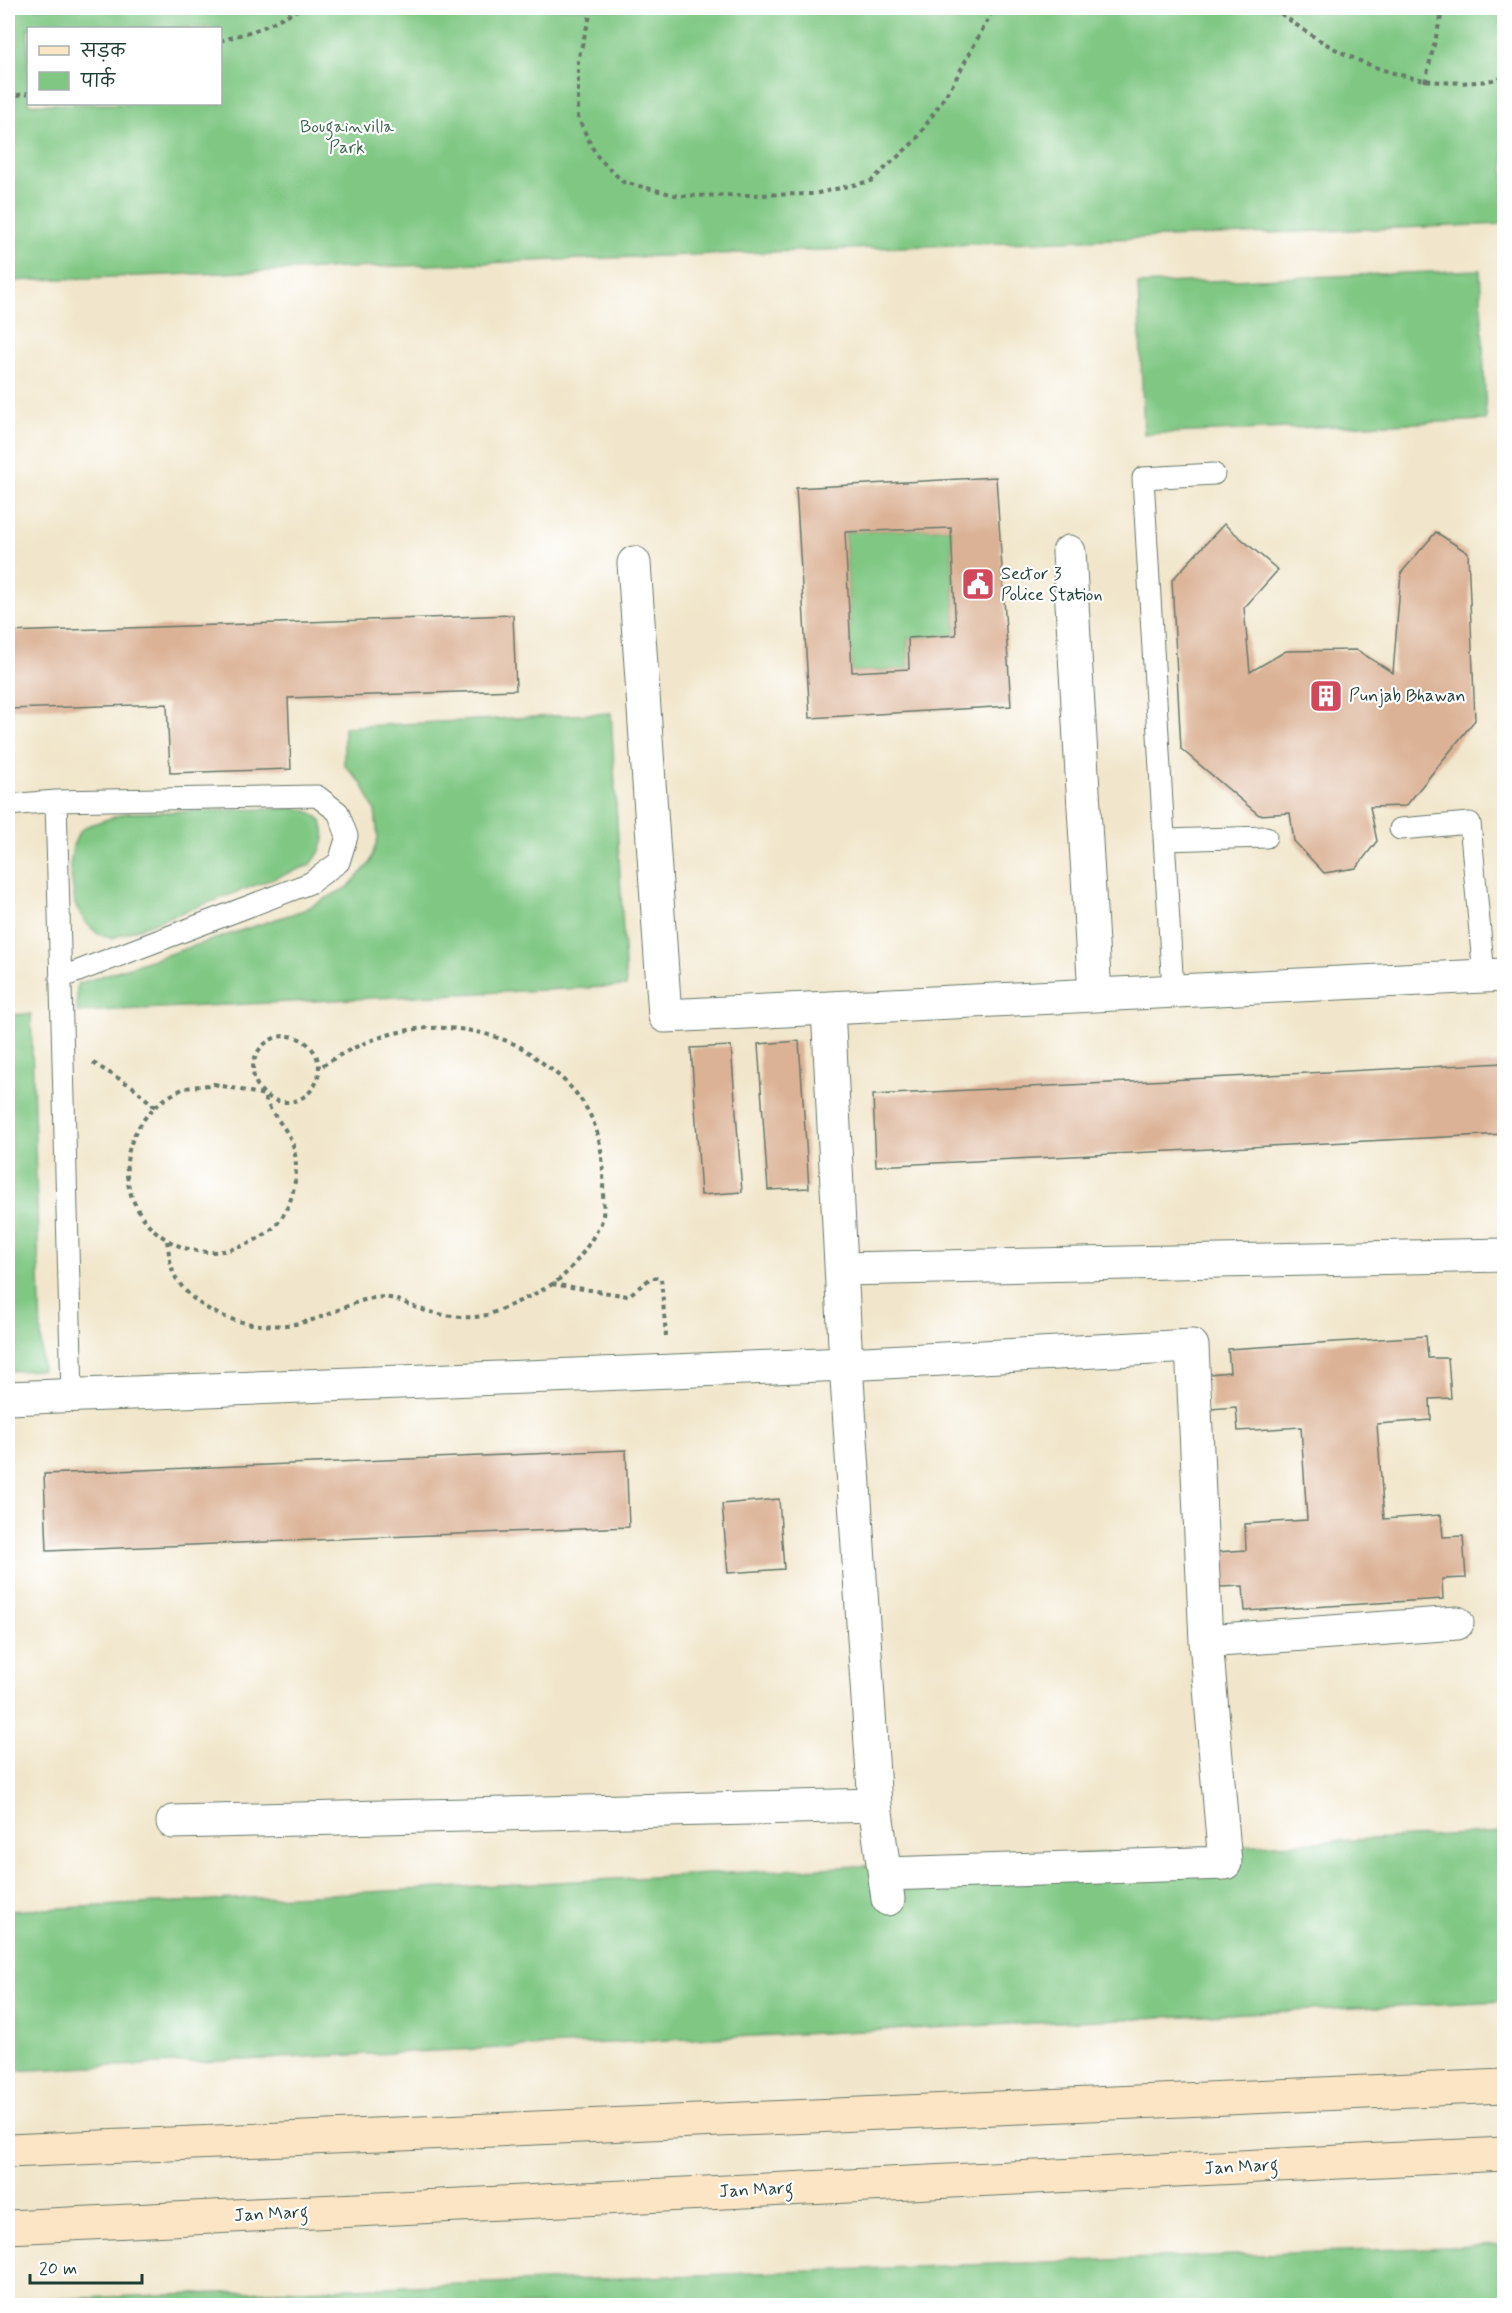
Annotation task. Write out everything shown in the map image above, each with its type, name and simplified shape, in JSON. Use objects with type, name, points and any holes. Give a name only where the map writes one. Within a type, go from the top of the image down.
[{"type":"main road","points":[[8,2151],[1504,2086]]},
{"type":"main road","name":"Jan Marg","points":[[8,2227],[1504,2154]]},
{"type":"street","points":[[1069,552],[1095,995]]},
{"type":"street","points":[[634,562],[665,1016],[1494,976]]},
{"type":"street","points":[[8,1398],[846,1364],[1192,1346],[1206,1641],[1226,1863],[886,1887],[875,1805],[846,1364],[828,1008]]},
{"type":"street","points":[[842,1269],[1504,1255]]},
{"type":"street","points":[[1206,1641],[1457,1623]]},
{"type":"street","points":[[173,1822],[875,1805]]},
{"type":"lane","points":[[1173,991],[1143,478],[1214,474]]},
{"type":"lane","points":[[8,805],[56,801],[317,796],[338,812],[347,836],[339,862],[310,883],[60,978]]},
{"type":"lane","points":[[56,801],[72,1396]]},
{"type":"lane","points":[[1400,829],[1470,823],[1494,976]]},
{"type":"lane","points":[[1164,840],[1266,837]]},
{"type":"path","points":[[222,40],[262,28],[301,8]]},
{"type":"path","points":[[592,8],[578,60],[578,118],[596,155],[623,182],[679,196],[814,194],[871,180],[916,140],[953,84],[994,8]]},
{"type":"path","points":[[1274,8],[1299,28],[1365,65],[1425,82],[1504,78]]},
{"type":"path","points":[[1425,82],[1443,8]]},
{"type":"path","points":[[8,97],[27,93]]},
{"type":"path","points":[[167,1241],[175,1276],[190,1295],[218,1314],[253,1325],[286,1326],[374,1298],[396,1298],[420,1309],[455,1317],[487,1315],[561,1279],[584,1250],[602,1221],[604,1166],[595,1124],[577,1092],[524,1048],[493,1035],[448,1027],[409,1029],[377,1037],[349,1048],[319,1068]]},
{"type":"path","points":[[155,1107],[142,1121],[130,1145],[127,1172],[132,1199],[146,1223],[167,1241],[192,1252],[219,1254],[246,1247],[270,1232],[287,1209],[296,1182],[295,1153],[285,1127],[267,1105],[264,1095],[257,1087],[253,1065],[262,1045],[271,1039],[282,1036],[303,1041],[312,1048],[319,1068],[318,1079],[306,1096],[285,1103],[264,1095],[214,1084],[185,1088],[155,1107]]},
{"type":"path","points":[[62,1059],[93,1063],[109,1071],[155,1107]]},
{"type":"path","points":[[551,1284],[628,1296],[651,1278],[661,1278],[669,1371]]},
{"type":"green space","name":"Bougainvilla Park","points":[[8,8],[1504,8],[1504,224],[8,281]]},
{"type":"green space","points":[[1480,270],[1486,420],[1144,434],[1138,284]]},
{"type":"green space","points":[[951,528],[956,635],[908,638],[909,669],[852,672],[845,532]]},
{"type":"green space","points":[[611,713],[626,986],[77,1012],[77,984],[304,910],[348,887],[370,863],[378,838],[375,811],[362,784],[344,764],[344,727]]},
{"type":"green space","points":[[296,808],[315,815],[324,827],[322,847],[310,865],[113,938],[98,934],[85,922],[75,904],[70,866],[73,846],[79,832],[87,826],[126,813]]},
{"type":"green space","points":[[31,1014],[42,1370],[8,1371],[8,1015]]},
{"type":"green space","points":[[1504,1832],[1504,2001],[8,2071],[8,1911]]},
{"type":"green space","points":[[1504,2245],[1504,2306],[8,2305],[8,2301]]},
{"type":"building","name":"Sector 3 Police Station","points":[[996,477],[1011,706],[810,718],[796,488]],"holes":[[[951,528],[956,635],[908,638],[909,669],[852,672],[845,532]]]},
{"type":"building","name":"Punjab Bhawan","points":[[1224,524],[1278,570],[1244,608],[1250,672],[1286,651],[1357,650],[1393,673],[1401,573],[1436,532],[1468,553],[1475,720],[1406,806],[1370,807],[1377,841],[1356,868],[1324,873],[1294,841],[1290,813],[1259,815],[1181,749],[1172,580]]},
{"type":"building","points":[[513,615],[516,690],[288,698],[291,769],[170,773],[167,704],[8,709],[8,632]]},
{"type":"building","points":[[799,1041],[809,1188],[768,1190],[758,1044]]},
{"type":"building","points":[[731,1046],[742,1192],[701,1195],[691,1048]]},
{"type":"building","points":[[1504,1063],[1504,1134],[876,1166],[873,1095]]},
{"type":"building","points":[[1426,1336],[1428,1358],[1448,1358],[1451,1398],[1430,1399],[1431,1420],[1377,1424],[1384,1519],[1441,1515],[1443,1537],[1463,1536],[1466,1578],[1442,1579],[1443,1599],[1245,1611],[1243,1586],[1220,1587],[1217,1552],[1246,1550],[1245,1524],[1307,1520],[1301,1427],[1238,1431],[1236,1407],[1211,1409],[1209,1374],[1230,1372],[1228,1349]]},
{"type":"building","points":[[626,1450],[629,1527],[47,1551],[44,1474]]},
{"type":"building","points":[[779,1499],[784,1569],[728,1573],[722,1504]]},
{"type":"place","name":"Sector 3 Police Station","points":[[978,584]]},
{"type":"place","name":"Punjab Bhawan","points":[[1326,696]]}]
